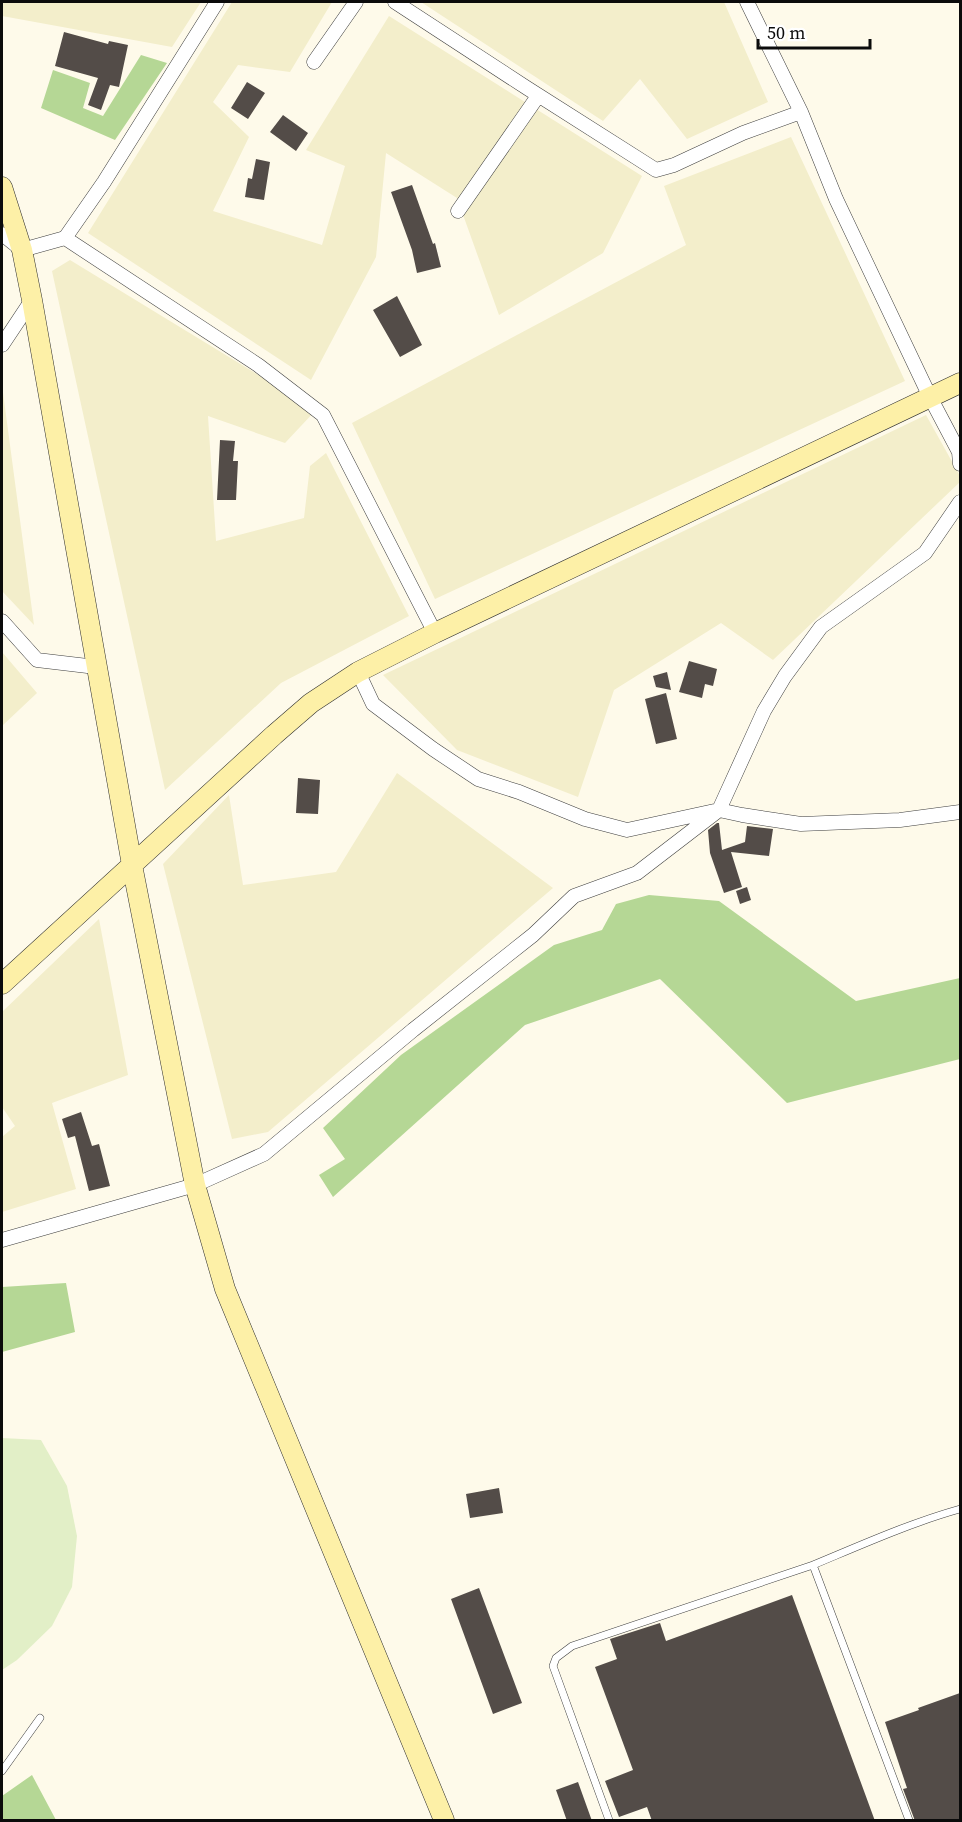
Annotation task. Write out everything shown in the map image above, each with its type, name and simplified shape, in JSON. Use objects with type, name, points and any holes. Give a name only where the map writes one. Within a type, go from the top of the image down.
[{"type":"street","points":[[22,250],[65,238],[105,182],[218,2]]},
{"type":"street","points":[[314,62],[356,2]]},
{"type":"street","points":[[395,2],[656,170],[674,165],[743,133],[801,112]]},
{"type":"street","points":[[747,2],[801,112],[836,199],[930,398],[959,452],[960,464]]},
{"type":"street","points":[[458,211],[538,96]]},
{"type":"street","points":[[2,187],[22,250],[32,300],[132,865],[195,1185],[225,1289],[444,1821]]},
{"type":"street","points":[[2,234],[22,250]]},
{"type":"street","points":[[65,238],[258,365],[324,415],[435,633]]},
{"type":"street","points":[[2,345],[32,300]]},
{"type":"street","points":[[2,984],[311,703],[358,672],[435,633],[960,383]]},
{"type":"street","points":[[2,1240],[195,1185],[264,1154],[413,1030],[533,935],[574,897],[637,873],[719,810],[764,711],[785,676],[821,627],[925,553],[960,502]]},
{"type":"street","points":[[2,621],[37,660],[96,667]]},
{"type":"street","points":[[358,672],[373,704],[478,779],[519,792],[585,819],[627,830],[719,810],[801,824],[900,820],[960,812]]},
{"type":"lane","points":[[609,1821],[554,1666],[556,1658],[572,1646],[813,1565],[880,1537],[960,1509]]},
{"type":"lane","points":[[813,1565],[909,1821]]},
{"type":"lane","points":[[2,1770],[40,1718]]},
{"type":"shaded area","points":[[2,2],[201,2],[172,47],[2,16]]},
{"type":"shaded area","points":[[232,2],[332,2],[290,72],[238,65],[213,102],[249,137],[213,211],[322,245],[345,166],[306,150],[389,16],[642,176],[603,253],[499,315],[457,198],[386,153],[376,257],[311,380],[88,233]]},
{"type":"shaded area","points":[[421,2],[724,2],[768,102],[687,139],[640,79],[603,121]]},
{"type":"shaded area","points":[[791,137],[905,381],[435,599],[352,423],[686,245],[664,186]]},
{"type":"shaded area","points":[[70,260],[316,410],[285,443],[208,416],[216,541],[304,518],[310,466],[326,453],[409,616],[281,683],[165,790],[52,271]]},
{"type":"shaded area","points":[[2,385],[34,625],[2,591]]},
{"type":"shaded area","points":[[926,415],[960,476],[960,482],[773,660],[721,623],[614,690],[578,797],[457,750],[383,675]]},
{"type":"shaded area","points":[[2,652],[37,693],[2,726]]},
{"type":"shaded area","points":[[397,773],[553,888],[268,1132],[232,1139],[163,864],[229,795],[243,885],[336,872]]},
{"type":"shaded area","points":[[99,919],[128,1075],[52,1103],[76,1189],[2,1212],[2,1137],[15,1126],[2,1107],[2,1012]]},
{"type":"green space","points":[[141,55],[167,63],[115,140],[41,108],[53,70],[90,83],[83,108],[103,116]]},
{"type":"green space","points":[[649,895],[719,901],[856,1001],[960,978],[960,1059],[787,1103],[660,979],[525,1025],[333,1197],[319,1175],[345,1159],[323,1128],[401,1055],[554,945],[602,930],[616,904]]},
{"type":"green space","points":[[66,1283],[75,1332],[2,1352],[2,1287]]},
{"type":"green space","points":[[2,1438],[41,1440],[67,1486],[77,1536],[72,1587],[52,1626],[17,1660],[2,1670]]},
{"type":"green space","points":[[32,1775],[56,1820],[3,1820],[2,1796]]},
{"type":"building","points":[[64,32],[108,44],[109,41],[128,45],[119,87],[110,85],[101,110],[88,105],[98,78],[55,66]]},
{"type":"building","points":[[247,82],[265,93],[248,119],[231,108]]},
{"type":"building","points":[[283,115],[308,133],[296,151],[270,132]]},
{"type":"building","points":[[256,159],[270,162],[264,200],[245,197],[248,178],[252,179]]},
{"type":"building","points":[[412,185],[433,244],[435,243],[441,267],[417,273],[412,250],[391,192]]},
{"type":"building","points":[[397,296],[422,345],[400,357],[373,310]]},
{"type":"building","points":[[220,440],[235,441],[233,461],[238,461],[236,500],[217,500]]},
{"type":"building","points":[[689,661],[717,669],[713,686],[705,684],[702,698],[679,692]]},
{"type":"building","points":[[667,672],[671,690],[656,687],[653,676]]},
{"type":"building","points":[[666,693],[677,739],[656,744],[645,699]]},
{"type":"building","points":[[298,778],[320,780],[318,814],[296,813]]},
{"type":"building","points":[[719,823],[722,850],[745,842],[747,826],[773,829],[769,856],[731,852],[742,887],[724,893],[710,853],[708,830]]},
{"type":"building","points":[[747,887],[751,900],[740,904],[736,891]]},
{"type":"building","points":[[81,1112],[92,1146],[99,1144],[110,1186],[89,1191],[75,1136],[68,1138],[62,1119]]},
{"type":"building","points":[[499,1488],[503,1513],[470,1518],[466,1494]]},
{"type":"building","points":[[479,1588],[522,1703],[493,1714],[451,1599]]},
{"type":"building","points":[[792,1595],[875,1821],[652,1821],[647,1807],[619,1817],[605,1781],[633,1770],[595,1667],[617,1659],[610,1639],[660,1623],[666,1641]]},
{"type":"building","points":[[960,1693],[960,1821],[915,1821],[903,1789],[907,1788],[885,1722]]},
{"type":"building","points":[[578,1782],[592,1821],[567,1821],[556,1790]]}]
